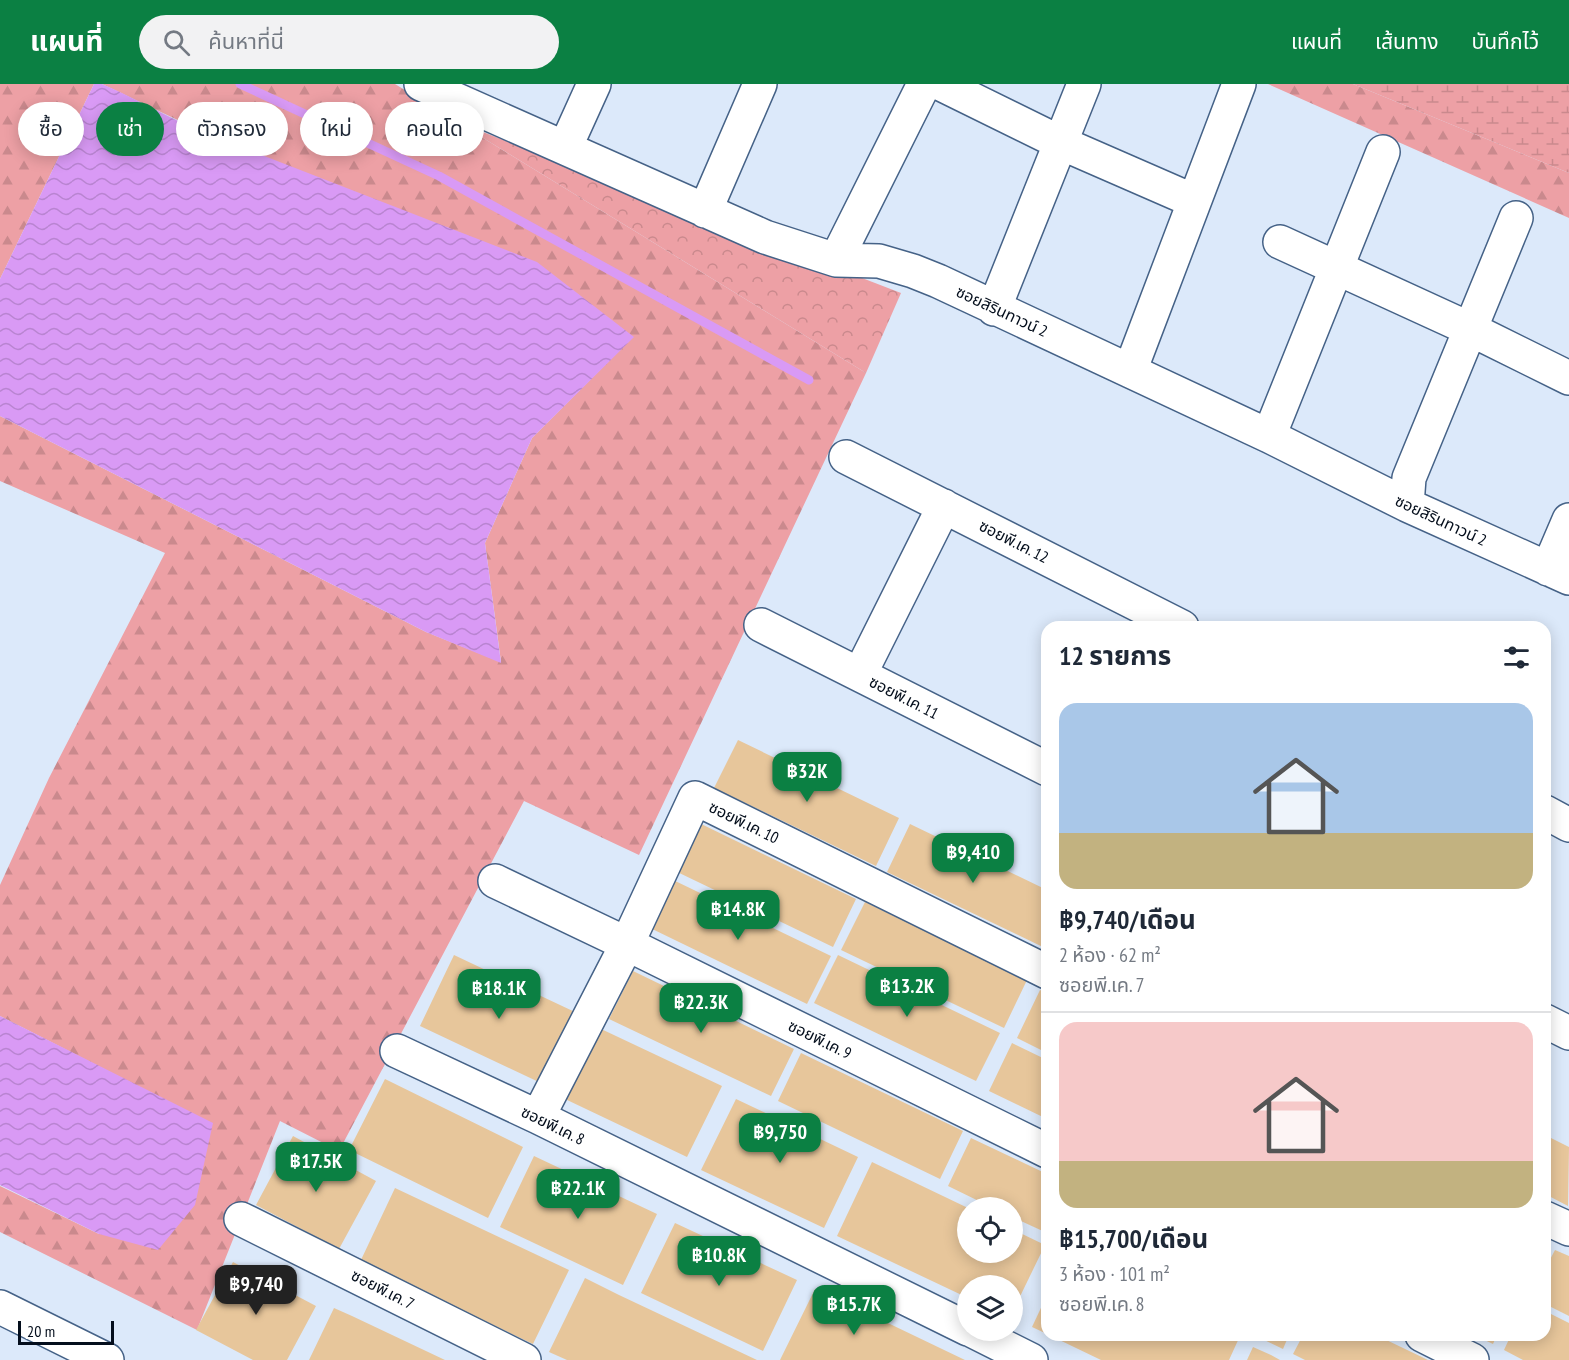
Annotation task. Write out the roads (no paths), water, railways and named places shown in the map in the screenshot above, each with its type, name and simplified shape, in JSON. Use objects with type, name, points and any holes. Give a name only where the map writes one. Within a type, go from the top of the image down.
[{"type":"street","name":"ซอยสิรินทาวน์ 2","points":[[423,84],[765,237],[836,260],[879,261],[913,271],[1269,436],[1407,505],[1559,574]]},
{"type":"street","points":[[565,148],[594,84]]},
{"type":"street","points":[[705,212],[760,84]]},
{"type":"street","points":[[994,309],[1084,84]]},
{"type":"street","points":[[1130,371],[1239,84]]},
{"type":"street","points":[[836,260],[924,85],[1194,201]]},
{"type":"street","points":[[1269,436],[1383,152]]},
{"type":"street","points":[[1407,505],[1409,478],[1516,218]]},
{"type":"street","points":[[1280,242],[1470,329],[1569,378]]},
{"type":"street","name":"ซอยพี.เค. 12","points":[[846,457],[1170,621]]},
{"type":"street","points":[[860,674],[944,506]]},
{"type":"street","points":[[1559,574],[1569,520]]},
{"type":"street","name":"ซอยพี.เค. 11","points":[[761,625],[1041,766]]},
{"type":"street","name":"ซอยพี.เค. 10","points":[[538,1118],[627,944],[695,798],[1041,969]]},
{"type":"street","points":[[1551,815],[1569,825]]},
{"type":"street","name":"ซอยพี.เค. 9","points":[[495,881],[1041,1148]]},
{"type":"street","points":[[1551,1024],[1569,1033]]},
{"type":"street","name":"ซอยพี.เค. 8","points":[[397,1051],[957,1324]]},
{"type":"street","name":"ซอยพี.เค. 7","points":[[242,1219],[524,1360]]},
{"type":"street","points":[[1551,1221],[1569,1229]]},
{"type":"street","points":[[0,1307],[107,1360]]},
{"type":"street","name":"ซอยพี.เค. 8","points":[[992,1341],[1031,1360]]},
{"type":"street","points":[[1434,1341],[1472,1360]]},
{"type":"water","points":[[94,84],[102,84],[140,102],[96,102],[96,156],[164,156],[164,114],[176,120],[176,156],[264,156],[537,262],[634,337],[532,438],[485,543],[501,663],[426,632],[0,416],[0,279],[59,156],[84,156],[84,105]]},
{"type":"water","points":[[0,1016],[213,1123],[195,1205],[158,1250],[99,1234],[0,1185]]},
{"type":"waterway","points":[[240,84],[439,176],[809,380]]}]
